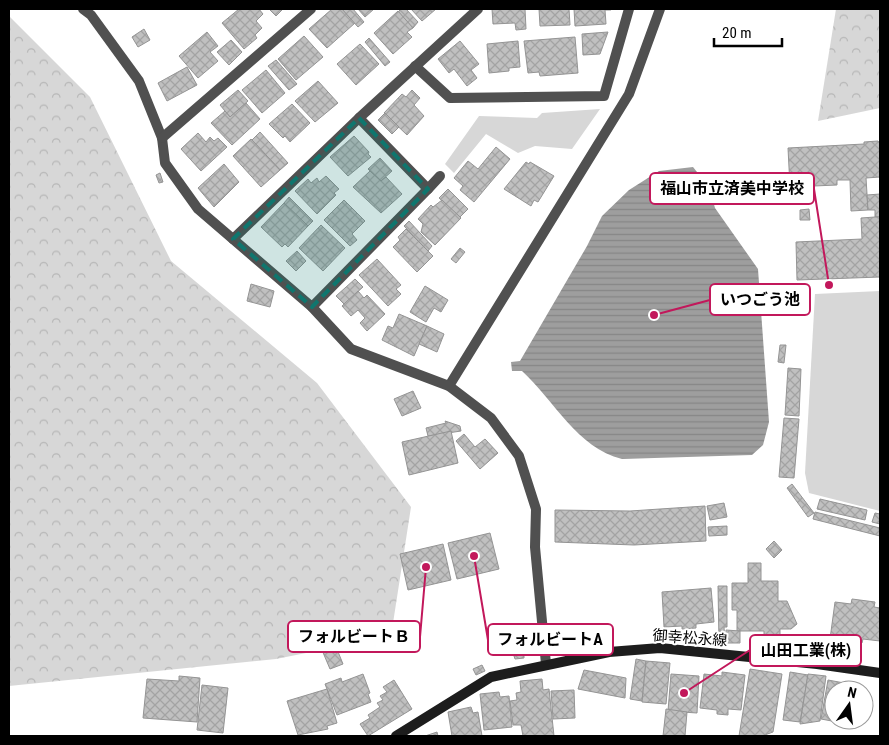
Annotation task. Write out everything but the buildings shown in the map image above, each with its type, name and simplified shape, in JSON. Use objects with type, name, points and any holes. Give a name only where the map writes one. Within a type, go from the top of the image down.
[{"type":"main road","name":"御幸松永線","points":[[396,736],[491,677],[609,652],[660,648],[817,664],[880,674]]},
{"type":"street","points":[[83,9],[91,15],[139,81],[162,138],[165,163],[198,209],[312,307],[351,349],[449,386],[491,418],[519,456],[536,509],[535,547],[546,664]]},
{"type":"street","points":[[162,138],[311,9]]},
{"type":"street","points":[[233,239],[359,118],[478,9]]},
{"type":"street","points":[[415,66],[450,98],[604,96],[629,9]]},
{"type":"street","points":[[449,386],[629,94],[660,9]]},
{"type":"street","points":[[359,118],[428,188]]},
{"type":"street","points":[[312,307],[440,176]]},
{"type":"highlighted area","points":[[359,118],[428,189],[312,307],[233,239]]},
{"type":"green space","points":[[836,9],[880,9],[880,108],[818,121]]},
{"type":"green space","points":[[9,16],[90,97],[171,261],[317,383],[411,507],[391,636],[276,659],[9,686]]},
{"type":"green space","points":[[600,109],[572,149],[535,146],[518,153],[486,134],[454,173],[445,164],[479,116],[537,118],[542,113]]},
{"type":"green space","points":[[880,291],[880,511],[809,493],[805,473],[815,294]]},
{"type":"shaded area","points":[[693,167],[709,187],[715,208],[758,269],[769,422],[763,445],[752,455],[622,459],[592,445],[579,434],[522,371],[512,371],[511,362],[520,361],[587,246],[602,216],[629,190],[659,171]]},
{"type":"place","name":"福山市立済美中学校","points":[[829,285]]},
{"type":"place","name":"いつごう池","points":[[654,315]]},
{"type":"place","name":"フォルビートA","points":[[474,556]]},
{"type":"place","name":"フォルビートＢ","points":[[426,567]]},
{"type":"place","name":"山田工業(株)","points":[[684,693]]}]
